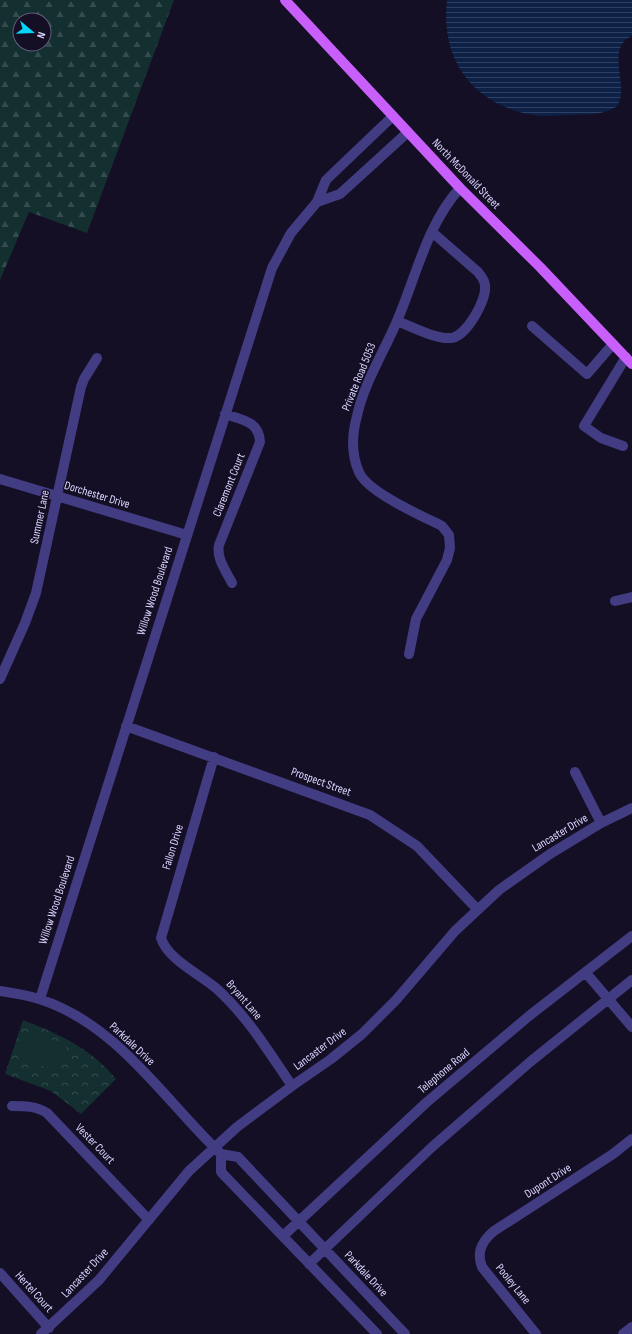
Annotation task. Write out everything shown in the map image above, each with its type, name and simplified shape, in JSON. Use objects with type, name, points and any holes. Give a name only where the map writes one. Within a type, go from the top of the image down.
[{"type":"main road","name":"North McDonald Street","points":[[285,0],[460,188],[540,267],[629,360]]},
{"type":"street","name":"Willow Wood Boulevard","points":[[40,999],[272,268],[291,233],[317,202],[326,180],[393,116]]},
{"type":"street","points":[[317,202],[340,194],[408,132]]},
{"type":"street","name":"Private Road 5053","points":[[409,654],[416,619],[446,560],[450,540],[448,532],[442,526],[388,498],[366,482],[359,473],[353,448],[357,414],[373,373],[397,321],[432,232],[449,200],[460,188]]},
{"type":"street","points":[[397,321],[440,336],[452,338],[459,335],[466,329],[479,308],[484,295],[484,280],[478,272],[432,232]]},
{"type":"street","points":[[532,326],[587,374],[613,344]]},
{"type":"street","name":"Summer Lane","points":[[0,679],[27,618],[36,593],[81,387],[84,379],[97,358]]},
{"type":"street","points":[[623,446],[601,438],[584,426],[629,360]]},
{"type":"street","name":"Claremont Court","points":[[225,414],[252,423],[258,430],[260,442],[219,545],[218,551],[220,558],[232,583]]},
{"type":"street","name":"Dorchester Drive","points":[[0,479],[187,535]]},
{"type":"street","points":[[615,601],[632,597]]},
{"type":"street","name":"Prospect Street","points":[[126,726],[370,815],[417,846],[478,910]]},
{"type":"street","name":"Fallon Drive","points":[[163,945],[161,938],[162,930],[214,757]]},
{"type":"street","points":[[575,772],[601,823]]},
{"type":"street","name":"Lancaster Drive","points":[[41,1334],[50,1328],[99,1280],[189,1171],[218,1152],[237,1127],[331,1059],[362,1034],[396,1000],[455,931],[499,890],[537,862],[601,823],[632,808]]},
{"type":"street","name":"Telephone Road","points":[[282,1236],[426,1102],[529,1016],[632,936]]},
{"type":"street","name":"Bryant Lane","points":[[163,945],[168,952],[202,976],[233,1004],[292,1086]]},
{"type":"street","points":[[586,973],[632,1027]]},
{"type":"street","points":[[309,1264],[324,1248],[432,1147],[607,998],[632,980]]},
{"type":"street","name":"Parkdale Drive","points":[[0,991],[40,999],[77,1016],[110,1039],[218,1152],[238,1157],[405,1334]]},
{"type":"street","name":"Vester Court","points":[[12,1106],[29,1106],[40,1108],[48,1113],[149,1220]]},
{"type":"street","name":"Dupont Drive","points":[[480,1247],[494,1231],[613,1154],[632,1139]]},
{"type":"street","points":[[218,1152],[221,1172],[377,1334]]},
{"type":"street","name":"Pooley Lane","points":[[480,1247],[479,1260],[482,1267],[536,1334]]},
{"type":"street","name":"Hertel Court","points":[[0,1273],[50,1328]]},
{"type":"street","points":[[623,1334],[632,1328]]},
{"type":"green space","points":[[0,0],[174,0],[87,233],[29,212],[0,280]]},
{"type":"green space","points":[[23,1020],[74,1043],[96,1059],[116,1079],[81,1114],[51,1091],[5,1074]]},
{"type":"green space","points":[[26,1032],[67,1045],[59,1071],[17,1057]]},
{"type":"water","points":[[447,0],[632,0],[632,36],[624,42],[620,50],[618,59],[621,90],[620,99],[616,107],[604,112],[593,114],[542,116],[512,110],[493,101],[478,90],[465,76],[455,60],[449,42],[446,22]]}]
